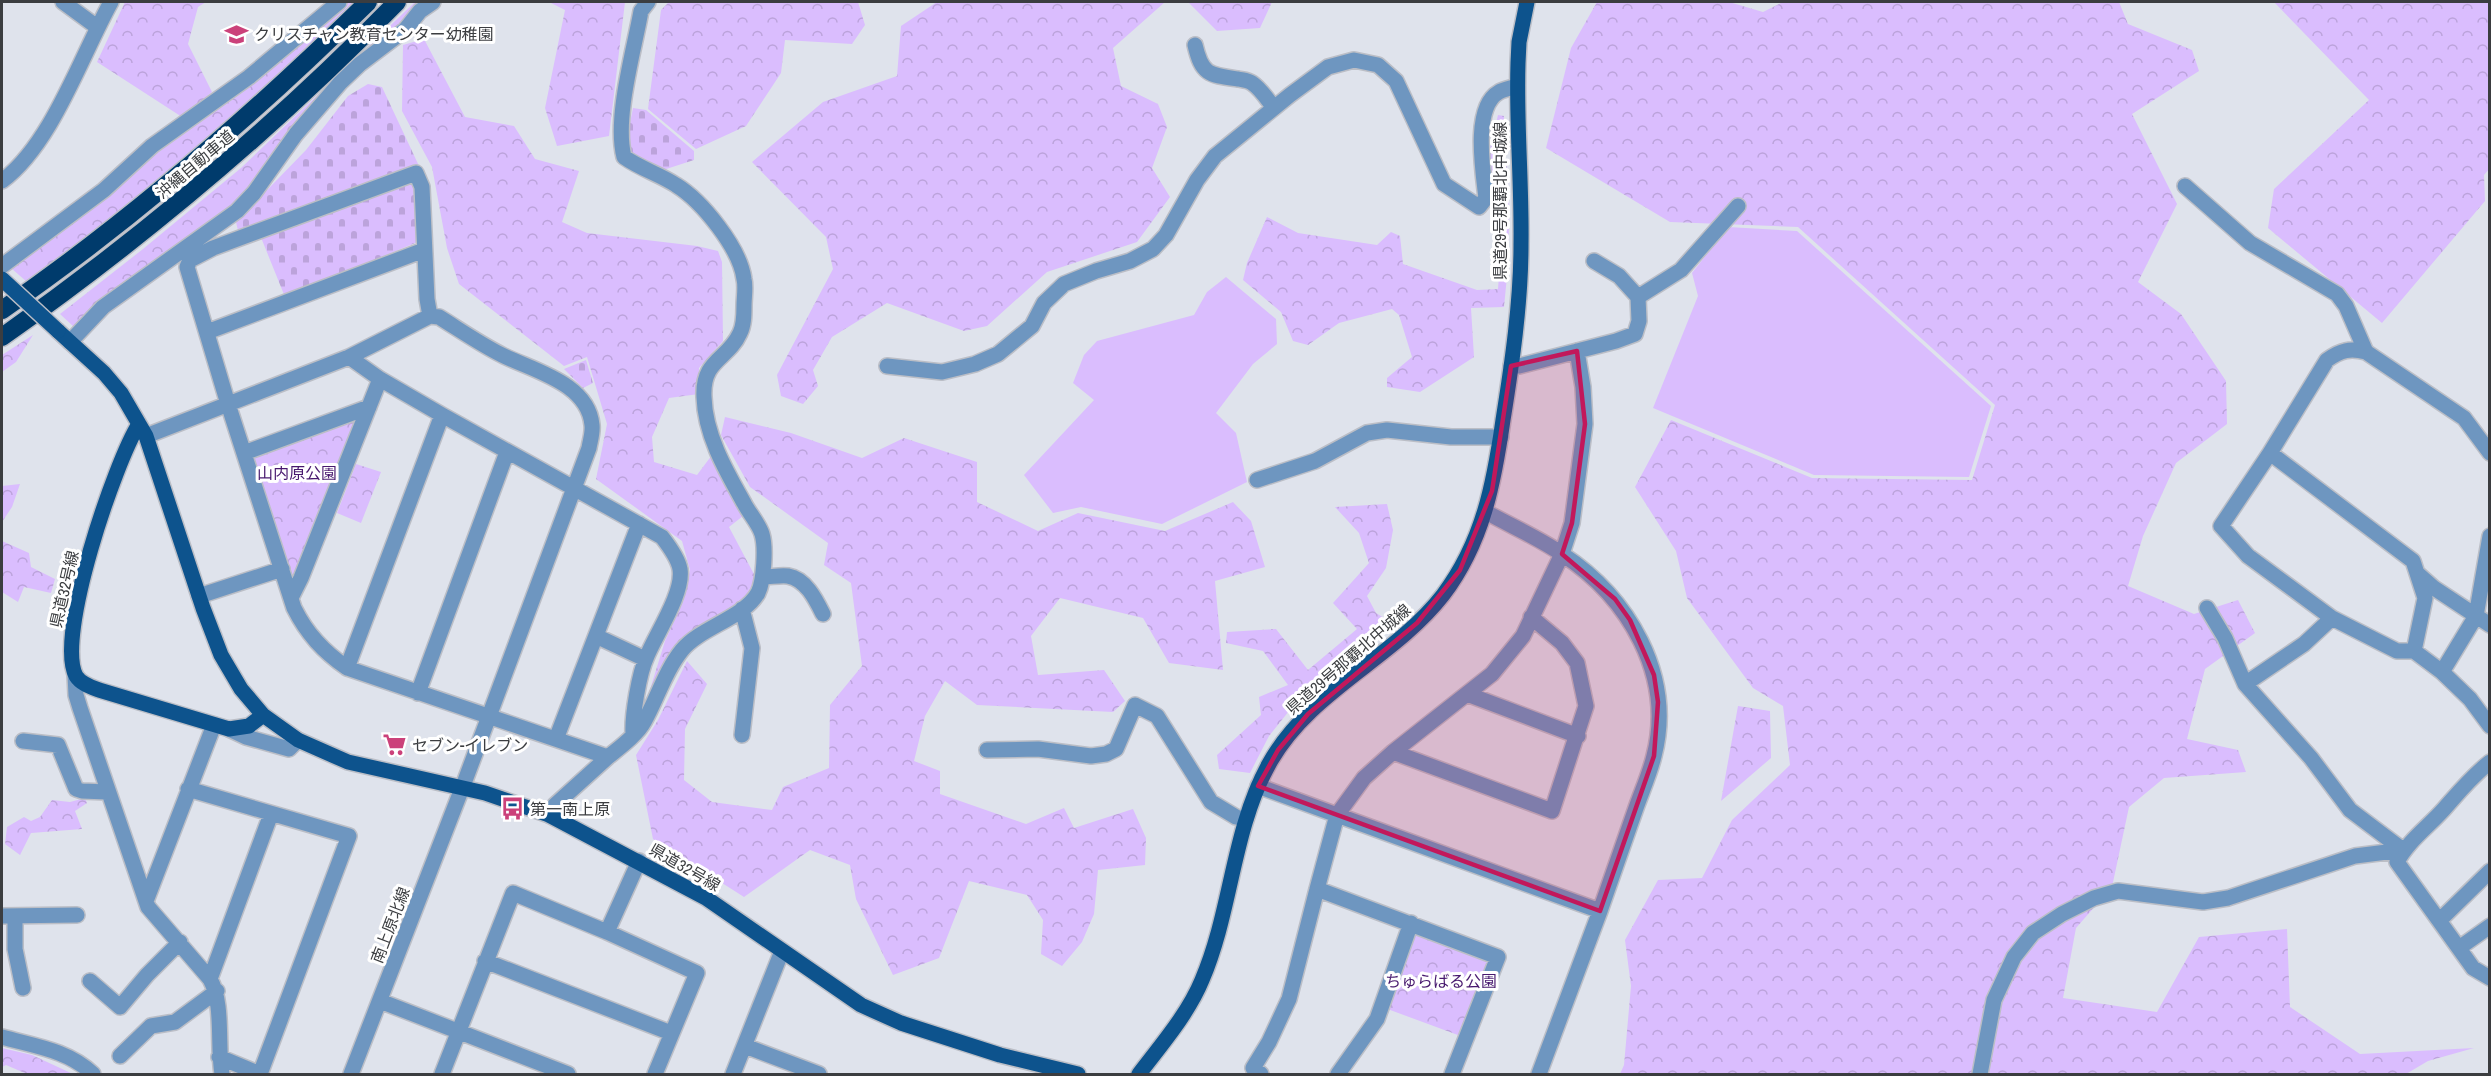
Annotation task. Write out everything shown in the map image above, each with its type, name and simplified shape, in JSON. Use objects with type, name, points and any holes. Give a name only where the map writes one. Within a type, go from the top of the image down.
[{"type":"highway","name":"沖縄自動車道","points":[[2,310],[107,234],[179,175],[247,116],[368,2]]},
{"type":"highway","name":"沖縄自動車道","points":[[2,337],[126,246],[210,178],[278,118],[397,2]]},
{"type":"main road","name":"県道29号那覇北中城線","points":[[1139,1074],[1191,1002],[1202,982],[1223,920],[1246,819],[1258,786],[1278,750],[1308,714],[1402,637],[1431,609],[1466,559],[1486,512],[1501,437],[1511,366],[1521,244],[1517,86],[1519,42],[1527,2]]},
{"type":"main road","name":"県道32号線","points":[[2,274],[58,331],[104,373],[121,393],[143,430],[213,637],[230,672],[263,715],[298,740],[348,762],[462,787],[514,801],[549,815],[706,897],[861,1005],[901,1023],[1000,1055],[1078,1074]]},
{"type":"main road","name":"県道32号線","points":[[75,675],[71,654],[71,633],[86,569],[122,460],[143,430]]},
{"type":"main road","points":[[75,675],[81,682],[99,690],[229,729],[249,726],[263,715]]},
{"type":"street","points":[[63,2],[97,27]]},
{"type":"street","points":[[2,181],[18,169],[47,128],[111,2]]},
{"type":"street","points":[[2,274],[104,190],[152,146],[249,77],[339,2]]},
{"type":"street","points":[[70,342],[103,307],[237,211],[254,193],[296,134],[340,83],[360,64],[405,30],[420,12],[433,2]]},
{"type":"street","points":[[549,815],[555,805],[625,744],[644,724],[682,649],[709,628],[742,609],[757,594],[763,577],[762,535],[719,456],[710,429],[704,398],[705,376],[716,359],[732,345],[741,332],[744,317],[744,279],[740,263],[731,245],[705,210],[676,185],[639,168],[624,157],[621,144],[623,110],[641,10],[648,2]]},
{"type":"street","points":[[1195,45],[1199,62],[1204,70],[1213,76],[1250,81],[1274,108]]},
{"type":"street","points":[[887,366],[942,372],[975,364],[998,354],[1032,326],[1044,303],[1064,284],[1130,261],[1153,249],[1166,235],[1197,180],[1215,156],[1328,67],[1354,60],[1378,65],[1396,81],[1444,184],[1479,207],[1486,198],[1480,135],[1486,108],[1498,92],[1517,86]]},
{"type":"street","points":[[143,430],[228,404],[349,357],[430,316],[427,299],[422,187],[416,173],[213,248],[190,260],[187,267],[228,404],[291,598],[305,628],[325,652],[346,668],[608,757]]},
{"type":"street","points":[[2185,186],[2250,243],[2337,294],[2346,306],[2366,352]]},
{"type":"street","points":[[1638,297],[1681,270],[1738,206]]},
{"type":"street","points":[[206,233],[213,248]]},
{"type":"street","points":[[207,332],[424,250]]},
{"type":"street","points":[[1511,366],[1519,366],[1635,334],[1639,321],[1638,297],[1619,276],[1594,261]]},
{"type":"street","name":"南上原北線","points":[[351,1074],[489,717],[589,448],[593,428],[590,414],[583,402],[559,380],[491,349],[439,317],[430,316]]},
{"type":"street","points":[[2488,447],[2464,418],[2366,352],[2353,349],[2338,352],[2327,360],[2270,453],[2221,526],[2248,556],[2332,618],[2397,651],[2414,651],[2442,672],[2470,699],[2490,726]]},
{"type":"street","points":[[1261,1074],[1253,1068],[1269,1042],[1289,999],[1337,815],[1364,778],[1393,752],[1492,674],[1523,636],[1562,554],[1572,523],[1586,424],[1577,351]]},
{"type":"street","points":[[349,357],[380,379],[442,415],[662,537],[672,550],[680,569],[678,589],[645,659],[632,722],[633,734]]},
{"type":"street","points":[[291,598],[380,379]]},
{"type":"street","points":[[244,453],[369,407]]},
{"type":"street","points":[[346,668],[442,415]]},
{"type":"street","points":[[1257,480],[1315,461],[1367,434],[1387,430],[1451,437],[1501,437]]},
{"type":"street","points":[[418,693],[507,452]]},
{"type":"street","points":[[2270,453],[2413,561],[2425,598],[2414,651]]},
{"type":"street","points":[[1486,512],[1562,554],[1615,598],[1644,645],[1654,675],[1658,702],[1659,728],[1654,756],[1600,911],[1539,1074]]},
{"type":"street","points":[[556,739],[639,524]]},
{"type":"street","points":[[2442,672],[2476,616],[2490,536]]},
{"type":"street","points":[[199,596],[282,569]]},
{"type":"street","points":[[2417,573],[2434,588],[2490,625]]},
{"type":"street","points":[[763,577],[789,576],[814,596],[823,614]]},
{"type":"street","points":[[2207,608],[2225,638],[2246,684],[2311,758],[2350,810],[2403,850]]},
{"type":"street","points":[[742,609],[752,648],[742,735]]},
{"type":"street","points":[[1393,752],[1552,811],[1586,706],[1578,663],[1562,642],[1531,617]]},
{"type":"street","points":[[2246,684],[2304,644],[2332,618]]},
{"type":"street","points":[[596,636],[645,659]]},
{"type":"street","points":[[75,675],[76,695],[107,792],[148,907],[180,942],[213,985]]},
{"type":"street","points":[[1467,694],[1578,736]]},
{"type":"street","points":[[987,750],[1038,749],[1091,756],[1106,754],[1116,749],[1135,705],[1157,716],[1211,802],[1236,817],[1246,819]]},
{"type":"street","points":[[146,901],[213,725]]},
{"type":"street","points":[[229,729],[246,737],[290,749],[298,740]]},
{"type":"street","points":[[23,741],[58,745],[76,789],[107,792]]},
{"type":"street","points":[[2490,762],[2469,778],[2443,810],[2403,850],[2397,862],[2473,968],[2490,978]]},
{"type":"street","points":[[1258,786],[1600,911]]},
{"type":"street","points":[[188,789],[349,836],[260,1074],[219,1057]]},
{"type":"street","points":[[222,1074],[213,985],[272,814]]},
{"type":"street","points":[[1980,1074],[1995,1000],[2014,957],[2033,933],[2094,897],[2118,891],[2203,902],[2229,898],[2355,856],[2403,850]]},
{"type":"street","points":[[607,932],[639,861]]},
{"type":"street","points":[[2440,920],[2490,871]]},
{"type":"street","points":[[1317,890],[1498,957],[1452,1074]]},
{"type":"street","points":[[442,1074],[513,893],[697,973],[655,1074]]},
{"type":"street","points":[[23,988],[8,916],[77,915]]},
{"type":"street","points":[[1338,1074],[1377,1019],[1411,923]]},
{"type":"street","points":[[2459,948],[2490,926]]},
{"type":"street","points":[[90,981],[120,1006],[180,942]]},
{"type":"street","points":[[733,1074],[783,951]]},
{"type":"street","points":[[485,961],[671,1033]]},
{"type":"street","points":[[120,1056],[151,1026],[175,1022],[213,985]]},
{"type":"street","points":[[380,1001],[568,1074]]},
{"type":"street","points":[[2,1037],[66,1055],[93,1074]]},
{"type":"street","points":[[745,1046],[813,1074]]},
{"type":"highlighted area","points":[[1577,351],[1585,424],[1572,523],[1562,554],[1615,599],[1630,620],[1654,675],[1658,702],[1654,756],[1600,911],[1258,786],[1278,750],[1308,714],[1417,623],[1460,570],[1492,491],[1511,366]]},
{"type":"green space","points":[[125,2],[206,2],[198,7],[188,44],[212,92],[182,117],[97,62]]},
{"type":"green space","points":[[347,2],[357,2],[254,100],[115,216],[27,282],[11,268],[157,153],[243,92]]},
{"type":"green space","points":[[415,2],[428,2],[230,206],[74,327],[60,314],[241,168]]},
{"type":"green space","points":[[549,2],[625,2],[609,136],[557,146],[545,108],[565,10]]},
{"type":"green space","points":[[669,2],[858,2],[865,25],[852,44],[785,40],[781,73],[746,126],[696,149],[648,109],[661,10]]},
{"type":"green space","points":[[937,2],[1165,2],[1113,48],[1121,86],[1158,104],[1167,127],[1152,168],[1170,197],[1137,242],[1047,272],[987,326],[964,331],[887,303],[832,337],[813,370],[818,386],[803,404],[781,396],[777,375],[833,269],[826,237],[752,162],[823,102],[897,76],[901,26]]},
{"type":"green space","points":[[1188,2],[1272,2],[1260,28],[1217,31]]},
{"type":"green space","points":[[1597,2],[1729,2],[1763,12],[1783,2],[2119,2],[2128,24],[2192,50],[2199,71],[2132,114],[2177,204],[2138,282],[2181,314],[2226,381],[2227,424],[2176,463],[2143,536],[2128,586],[2194,614],[2238,600],[2255,633],[2205,669],[2187,739],[2238,750],[2246,772],[2164,778],[2129,807],[2112,887],[2076,928],[2063,998],[2157,1012],[2199,937],[2287,929],[2290,1007],[2360,1054],[2474,1048],[2428,1061],[2406,1074],[1620,1074],[1624,1065],[1631,986],[1625,940],[1658,880],[1702,878],[1732,820],[1790,765],[1783,706],[1753,688],[1687,598],[1676,551],[1635,487],[1671,420],[1812,478],[1972,480],[1995,405],[1798,227],[1670,222],[1546,148],[1571,48]]},
{"type":"green space","points":[[2274,2],[2489,2],[2490,168],[2484,175],[2485,201],[2382,323],[2268,228],[2274,189],[2369,100]]},
{"type":"green space","points":[[424,39],[465,117],[514,126],[535,159],[579,171],[562,222],[587,233],[697,246],[718,251],[722,262],[723,341],[699,368],[699,394],[669,398],[652,437],[654,462],[697,475],[712,455],[743,516],[729,527],[756,578],[746,596],[722,616],[693,634],[652,697],[648,696],[665,641],[683,602],[690,570],[682,541],[596,479],[607,424],[587,357],[564,366],[459,284],[447,248],[432,167],[402,111],[403,45]]},
{"type":"green space","points":[[368,84],[382,87],[419,166],[420,241],[285,297],[258,230],[239,235],[236,222],[306,150],[348,96]]},
{"type":"green space","points":[[633,108],[646,110],[694,151],[694,160],[657,172],[630,155],[626,143]]},
{"type":"green space","points":[[1498,115],[1504,116],[1503,153],[1508,172],[1508,266],[1504,307],[1471,308],[1474,357],[1420,392],[1387,387],[1387,378],[1412,357],[1399,315],[1392,309],[1339,323],[1308,345],[1293,341],[1281,312],[1243,280],[1247,263],[1267,217],[1298,233],[1377,245],[1391,232],[1400,236],[1403,264],[1477,290],[1498,289],[1501,247],[1489,153]]},
{"type":"green space","points":[[1728,227],[1797,231],[1991,406],[1969,477],[1814,475],[1653,408],[1698,296],[1692,273]]},
{"type":"green space","points":[[1226,277],[1276,319],[1277,344],[1253,364],[1216,413],[1236,433],[1247,482],[1162,524],[1081,507],[1053,513],[1024,475],[1094,400],[1073,383],[1084,355],[1097,341],[1194,315],[1207,292]]},
{"type":"green space","points":[[33,335],[16,362],[2,372],[2,355]]},
{"type":"green space","points":[[586,360],[593,383],[583,388],[564,369]]},
{"type":"green space","name":"山内原公園","points":[[369,407],[296,575],[289,575],[248,451]]},
{"type":"green space","points":[[725,417],[791,433],[862,458],[904,438],[977,462],[977,502],[1038,531],[1078,513],[1165,531],[1233,502],[1251,521],[1265,567],[1215,581],[1223,670],[1169,663],[1143,618],[1060,598],[1031,636],[1038,675],[1104,670],[1125,701],[1113,712],[977,705],[945,681],[925,716],[914,761],[940,771],[940,794],[1026,824],[1064,808],[1074,828],[1133,809],[1146,838],[1145,865],[1098,870],[1094,914],[1082,942],[1062,966],[1041,954],[1043,920],[1027,895],[969,881],[939,958],[893,975],[856,899],[850,865],[810,850],[744,897],[653,839],[636,755],[658,720],[687,661],[707,684],[685,729],[684,780],[712,802],[772,810],[783,787],[829,768],[830,705],[862,666],[851,583],[824,565],[828,543],[750,487],[721,435]]},
{"type":"green space","points":[[356,464],[381,472],[361,523],[337,513]]},
{"type":"green space","points":[[20,484],[12,507],[2,522],[2,486]]},
{"type":"green space","points":[[1387,504],[1393,530],[1386,568],[1367,596],[1376,613],[1384,618],[1386,630],[1293,706],[1269,736],[1250,773],[1219,769],[1217,755],[1261,715],[1259,697],[1288,685],[1263,651],[1226,643],[1227,632],[1276,629],[1308,670],[1357,629],[1333,603],[1369,563],[1359,533],[1335,507]]},
{"type":"green space","points":[[2,541],[29,553],[31,567],[55,579],[51,593],[24,587],[18,602],[2,592]]},
{"type":"green space","points":[[1738,706],[1770,711],[1771,758],[1721,801]]},
{"type":"green space","points":[[85,798],[87,803],[75,811],[82,829],[31,833],[20,855],[5,844],[7,827],[24,817],[31,821],[40,817],[52,800],[70,802]]},
{"type":"green space","name":"ちゅらばる公園","points":[[1411,923],[1498,957],[1466,1038],[1382,1007]]},
{"type":"green space","points":[[2,1048],[32,1055],[73,1074],[27,1074],[6,1065],[2,1067]]},
{"type":"place","name":"クリスチャン教育センター幼稚園","points":[[236,34]]},
{"type":"place","name":"セブン-イレブン","points":[[394,745]]},
{"type":"place","name":"第一南上原","points":[[512,809]]}]
